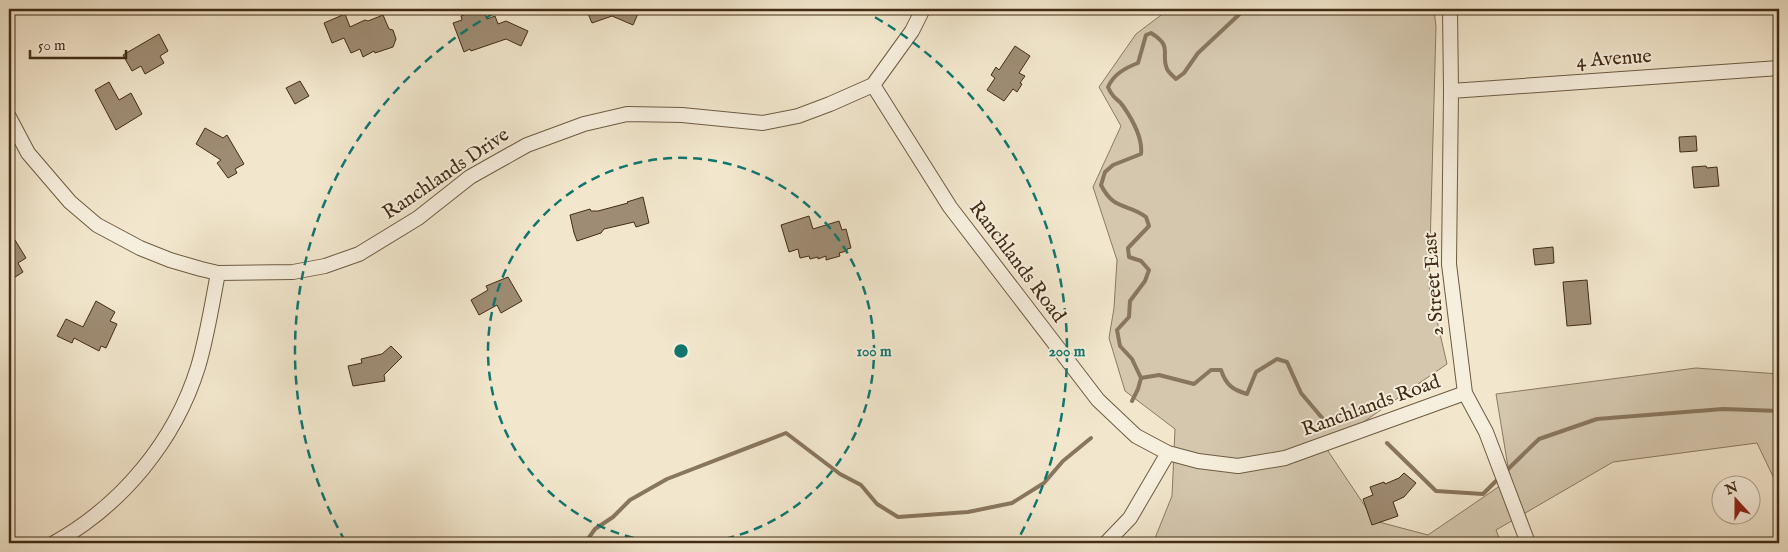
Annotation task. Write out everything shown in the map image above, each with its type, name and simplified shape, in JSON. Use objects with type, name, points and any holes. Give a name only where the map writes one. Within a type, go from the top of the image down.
[{"type":"street","points":[[873,85],[912,32],[923,9]]},
{"type":"street","name":"2 Street East","points":[[1450,9],[1449,264],[1465,393],[1486,432],[1528,543]]},
{"type":"street","name":"4 Avenue","points":[[1451,91],[1779,68]]},
{"type":"street","name":"Ranchlands Drive","points":[[9,117],[28,154],[70,202],[97,224],[140,248],[187,266],[218,273],[293,272],[325,266],[359,254],[418,218],[470,177],[527,145],[584,124],[627,114],[682,116],[763,123],[798,116],[873,85]]},
{"type":"street","name":"Ranchlands Road","points":[[873,85],[950,208],[1098,400],[1136,436],[1168,453],[1238,466],[1285,458],[1465,393]]},
{"type":"street","points":[[54,543],[68,536],[108,506],[140,473],[173,426],[198,367],[218,273]]},
{"type":"street","points":[[1106,543],[1130,518],[1168,453]]},
{"type":"shaded area","points":[[1169,9],[1434,9],[1436,27],[1429,286],[1447,364],[1326,448],[1375,521],[1428,535],[1510,479],[1496,394],[1696,368],[1779,374],[1779,489],[1757,443],[1613,462],[1496,530],[1501,543],[1153,543],[1172,496],[1175,429],[1125,391],[1109,338],[1114,308],[1117,260],[1093,187],[1121,126],[1099,87],[1136,34]]},
{"type":"building","points":[[586,9],[640,9],[633,25],[612,16],[592,23]]},
{"type":"building","points":[[475,11],[477,14],[484,11],[487,19],[495,16],[498,24],[506,21],[528,31],[521,46],[506,39],[464,52],[453,23],[462,20],[461,16]]},
{"type":"building","points":[[345,14],[350,27],[383,15],[389,29],[393,30],[396,39],[393,47],[375,53],[374,51],[363,57],[360,49],[351,53],[344,38],[332,43],[324,23]]},
{"type":"building","points":[[159,34],[168,51],[160,56],[164,63],[145,74],[141,66],[132,71],[123,55]]},
{"type":"building","points":[[1015,46],[1030,56],[1019,73],[1025,76],[1020,83],[1022,84],[1017,92],[1013,89],[1004,101],[987,90],[995,78],[991,75],[996,67],[999,70]]},
{"type":"building","points":[[300,81],[309,96],[295,104],[286,88]]},
{"type":"building","points":[[109,82],[119,100],[131,93],[142,114],[116,130],[95,90]]},
{"type":"building","points":[[205,128],[223,138],[227,135],[244,164],[235,169],[237,173],[228,178],[217,163],[221,160],[196,144]]},
{"type":"building","points":[[1696,136],[1697,151],[1680,152],[1679,137]]},
{"type":"building","points":[[1706,166],[1707,168],[1717,167],[1719,186],[1694,188],[1692,167]]},
{"type":"building","points":[[643,197],[649,223],[636,227],[634,222],[604,229],[601,233],[577,241],[570,215],[590,209],[591,211],[598,211]]},
{"type":"building","points":[[809,216],[813,229],[839,221],[842,230],[846,229],[851,248],[839,253],[840,256],[826,260],[826,256],[818,259],[818,257],[810,259],[809,256],[800,258],[798,249],[789,252],[781,225]]},
{"type":"building","points":[[15,240],[26,258],[18,263],[23,272],[9,281],[9,244]]},
{"type":"building","points":[[1553,247],[1554,263],[1535,265],[1533,249]]},
{"type":"building","points":[[508,277],[522,301],[501,313],[497,305],[479,315],[471,300],[488,290],[486,286]]},
{"type":"building","points":[[1587,280],[1591,324],[1567,326],[1563,282]]},
{"type":"building","points":[[96,301],[115,312],[110,321],[117,324],[106,348],[101,346],[99,351],[74,338],[72,343],[57,336],[66,319],[83,327]]},
{"type":"building","points":[[391,346],[402,357],[384,375],[385,381],[353,386],[348,366],[362,363],[361,359],[382,354]]},
{"type":"building","points":[[1404,473],[1416,483],[1404,497],[1393,502],[1398,516],[1372,525],[1363,499],[1373,495],[1370,487],[1384,482],[1385,484],[1399,478]]},
{"type":"waterway","points":[[1141,378],[1132,359],[1120,346],[1117,330],[1129,317],[1130,301],[1145,281],[1149,270],[1141,261],[1129,257],[1128,248],[1149,226],[1146,217],[1116,203],[1101,185],[1105,172],[1113,165],[1141,154],[1141,148],[1139,135],[1133,123],[1121,103],[1112,95],[1108,87],[1113,78],[1120,72],[1138,63],[1146,35],[1151,33],[1162,42],[1167,69],[1176,79],[1184,73],[1198,53],[1245,9]]},
{"type":"waterway","points":[[1141,378],[1159,375],[1194,384],[1211,370],[1221,370],[1225,380],[1231,386],[1247,394],[1256,372],[1277,359],[1287,362],[1301,393],[1323,419]]},
{"type":"waterway","points":[[1132,401],[1141,378]]},
{"type":"waterway","points":[[1504,473],[1539,439],[1597,419],[1723,409],[1779,411]]},
{"type":"waterway","points":[[585,543],[595,529],[613,517],[630,500],[667,479],[786,433],[840,474],[861,485],[877,504],[898,517],[968,512],[1012,503],[1044,483],[1063,461],[1091,438]]},
{"type":"waterway","points":[[1387,443],[1436,491],[1483,494],[1499,478]]}]
